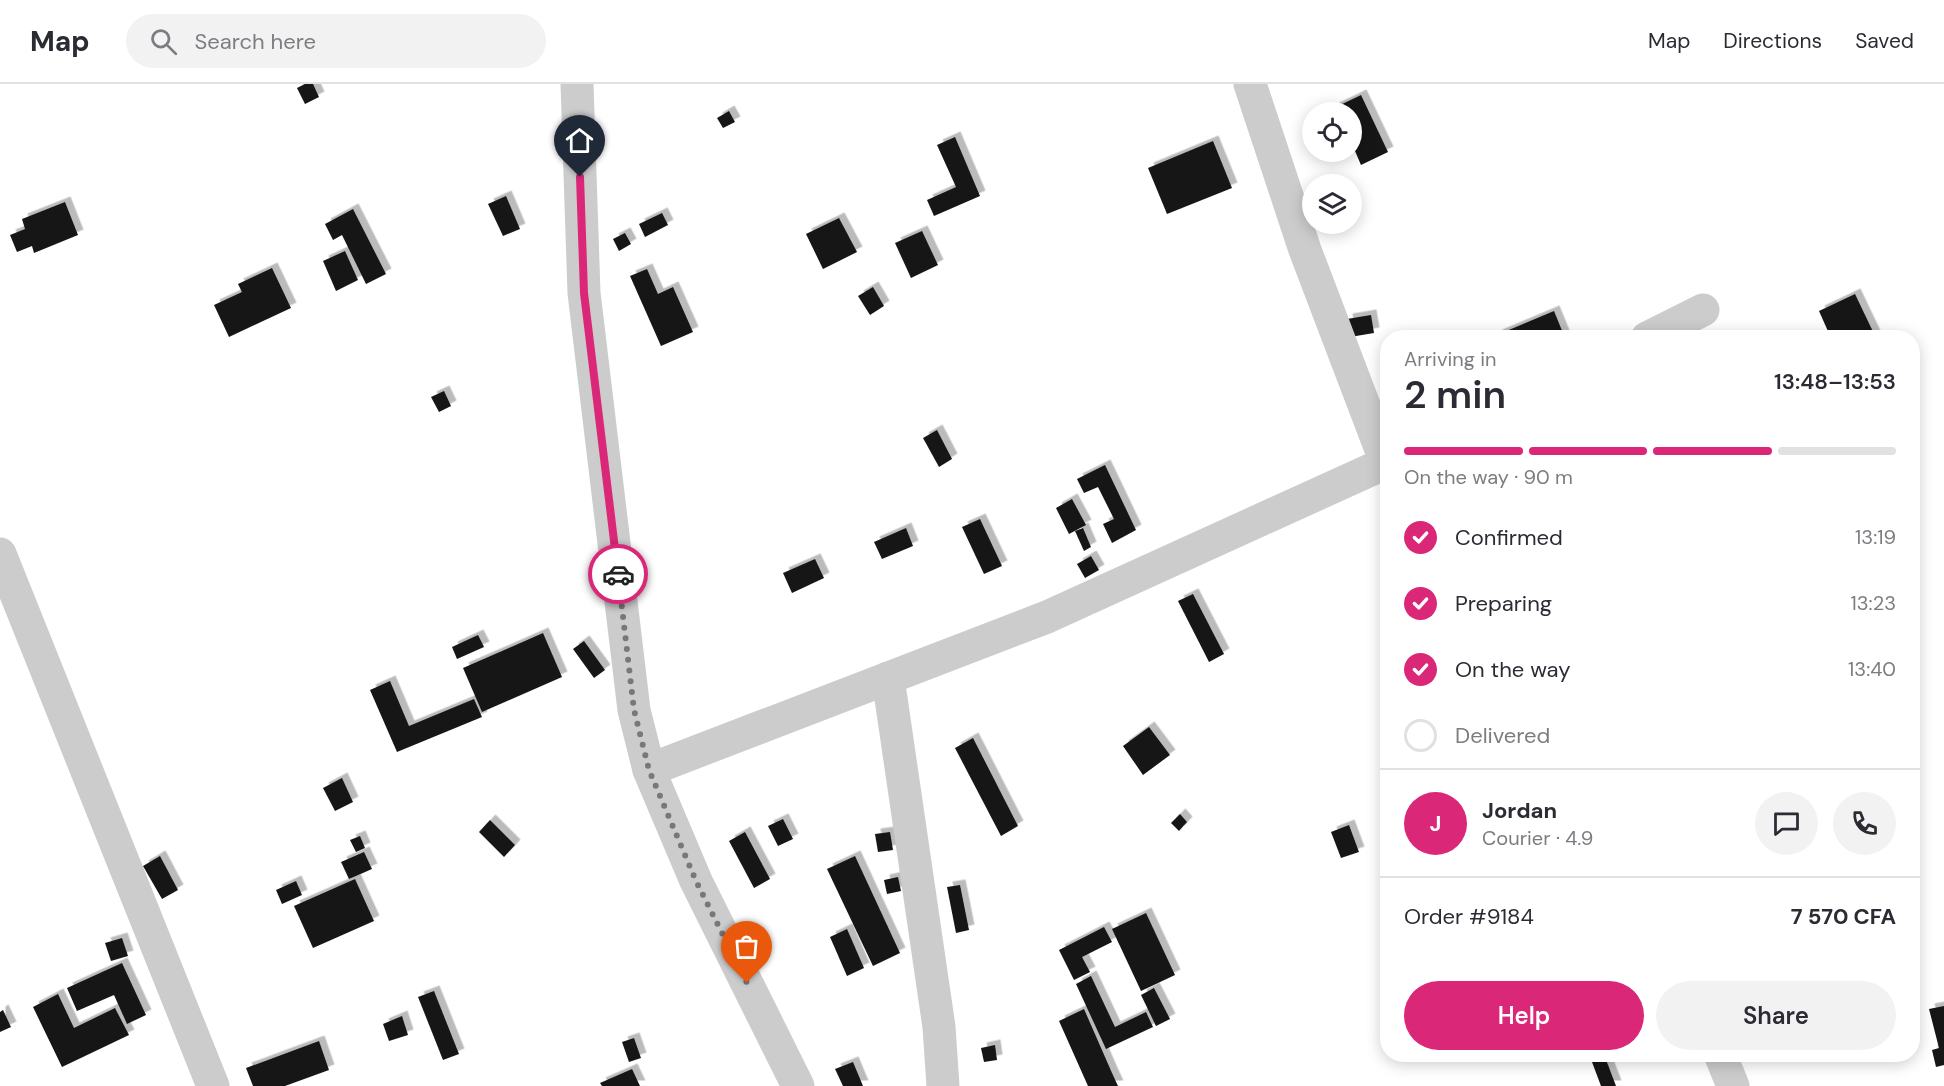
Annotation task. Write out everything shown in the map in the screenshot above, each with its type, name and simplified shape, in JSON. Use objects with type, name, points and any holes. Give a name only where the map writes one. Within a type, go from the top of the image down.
[{"type":"street","points":[[577,84],[584,293],[634,710],[649,770],[696,881],[798,1086]]},
{"type":"street","points":[[1250,84],[1305,250],[1380,445]]},
{"type":"street","points":[[1663,330],[1703,310]]},
{"type":"street","points":[[649,770],[1047,617],[1380,466]]},
{"type":"street","points":[[0,554],[213,1086]]},
{"type":"street","points":[[888,678],[939,1028],[943,1086]]},
{"type":"street","points":[[1723,1062],[1733,1086]]},
{"type":"building","points":[[305,84],[313,84],[319,97],[305,104],[297,88]]},
{"type":"building","points":[[1361,95],[1388,152],[1361,165],[1362,102],[1346,102]]},
{"type":"building","points":[[729,111],[735,122],[723,128],[717,118]]},
{"type":"building","points":[[955,137],[980,196],[934,216],[927,200],[956,187],[937,145]]},
{"type":"building","points":[[1213,141],[1232,188],[1167,214],[1148,168]]},
{"type":"building","points":[[506,196],[520,229],[503,236],[488,204]]},
{"type":"building","points":[[65,202],[78,235],[34,253],[32,246],[17,252],[10,235],[25,229],[22,219]]},
{"type":"building","points":[[353,209],[386,274],[366,284],[342,235],[333,240],[325,224]]},
{"type":"building","points":[[662,213],[668,225],[645,237],[639,224]]},
{"type":"building","points":[[839,218],[857,252],[823,269],[806,234]]},
{"type":"building","points":[[922,231],[938,265],[911,278],[895,243]]},
{"type":"building","points":[[625,233],[631,244],[619,251],[613,239]]},
{"type":"building","points":[[345,251],[358,280],[336,291],[323,261]]},
{"type":"building","points":[[272,268],[291,308],[229,337],[214,305],[242,292],[238,284]]},
{"type":"building","points":[[647,269],[658,294],[673,287],[693,332],[661,346],[630,276]]},
{"type":"building","points":[[873,287],[884,306],[870,315],[858,296]]},
{"type":"building","points":[[1855,294],[1872,330],[1827,330],[1819,311]]},
{"type":"building","points":[[1554,311],[1562,330],[1509,330]]},
{"type":"building","points":[[1371,315],[1374,333],[1350,337],[1347,319]]},
{"type":"building","points":[[444,391],[451,406],[439,412],[431,397]]},
{"type":"building","points":[[937,430],[952,459],[939,467],[923,438]]},
{"type":"building","points":[[1105,465],[1136,530],[1112,543],[1103,524],[1114,519],[1098,487],[1084,493],[1077,479]]},
{"type":"building","points":[[1072,499],[1086,525],[1069,534],[1056,508]]},
{"type":"building","points":[[980,519],[1002,566],[984,574],[962,527]]},
{"type":"building","points":[[906,528],[913,546],[882,559],[874,542]]},
{"type":"building","points":[[1083,528],[1091,547],[1084,551],[1075,531]]},
{"type":"building","points":[[1091,556],[1099,570],[1085,578],[1077,564]]},
{"type":"building","points":[[815,559],[824,578],[792,593],[783,573]]},
{"type":"building","points":[[1193,594],[1224,654],[1209,662],[1178,601]]},
{"type":"building","points":[[543,633],[562,677],[482,712],[463,668]]},
{"type":"building","points":[[478,635],[484,647],[457,659],[452,647]]},
{"type":"building","points":[[584,641],[605,670],[594,678],[573,649]]},
{"type":"building","points":[[390,681],[409,726],[474,699],[482,717],[397,752],[370,690]]},
{"type":"building","points":[[1149,727],[1170,755],[1143,775],[1123,746]]},
{"type":"building","points":[[973,738],[1018,826],[1001,836],[955,748]]},
{"type":"building","points":[[342,778],[353,802],[335,811],[323,788]]},
{"type":"building","points":[[1180,814],[1187,822],[1179,831],[1171,823]]},
{"type":"building","points":[[783,819],[793,839],[778,846],[768,826]]},
{"type":"building","points":[[490,820],[515,845],[504,857],[479,832]]},
{"type":"building","points":[[1349,825],[1359,852],[1341,858],[1331,832]]},
{"type":"building","points":[[745,832],[770,879],[754,888],[729,841]]},
{"type":"building","points":[[890,832],[893,850],[878,852],[875,834]]},
{"type":"building","points":[[360,836],[365,848],[356,852],[350,840]]},
{"type":"building","points":[[364,852],[372,869],[349,879],[341,862]]},
{"type":"building","points":[[160,856],[178,890],[162,899],[143,866]]},
{"type":"building","points":[[855,856],[900,953],[873,966],[827,869]]},
{"type":"building","points":[[898,877],[901,891],[887,894],[884,880]]},
{"type":"building","points":[[355,879],[374,921],[313,948],[294,906]]},
{"type":"building","points":[[296,881],[302,895],[282,904],[276,890]]},
{"type":"building","points":[[960,885],[969,930],[956,933],[947,887]]},
{"type":"building","points":[[1146,913],[1175,975],[1141,991],[1112,929]]},
{"type":"building","points":[[1104,927],[1112,942],[1082,957],[1090,972],[1074,980],[1059,950]]},
{"type":"building","points":[[847,929],[864,968],[847,976],[830,937]]},
{"type":"building","points":[[122,938],[128,956],[111,961],[105,943]]},
{"type":"building","points":[[122,963],[146,1015],[127,1024],[114,995],[77,1011],[67,988]]},
{"type":"building","points":[[1091,976],[1115,1027],[1146,1012],[1153,1027],[1106,1049],[1076,984]]},
{"type":"building","points":[[1154,988],[1170,1019],[1156,1026],[1141,995]]},
{"type":"building","points":[[434,991],[459,1054],[443,1060],[418,997]]},
{"type":"building","points":[[58,994],[74,1028],[115,1008],[129,1035],[62,1067],[33,1007]]},
{"type":"building","points":[[1944,1006],[1944,1065],[1936,1067],[1932,1050],[1939,1048],[1929,1009]]},
{"type":"building","points":[[1084,1009],[1118,1086],[1088,1086],[1059,1021]]},
{"type":"building","points":[[3,1010],[11,1027],[0,1032],[0,1012]]},
{"type":"building","points":[[402,1016],[408,1035],[389,1041],[383,1024]]},
{"type":"building","points":[[634,1038],[641,1058],[629,1062],[622,1042]]},
{"type":"building","points":[[319,1041],[329,1070],[285,1086],[253,1086],[246,1068]]},
{"type":"building","points":[[995,1045],[997,1060],[984,1062],[981,1048]]},
{"type":"building","points":[[853,1062],[863,1086],[843,1086],[835,1069]]},
{"type":"building","points":[[1592,1062],[1607,1062],[1616,1086],[1601,1086]]},
{"type":"building","points":[[632,1069],[640,1086],[602,1086],[600,1083]]},
{"type":"way so far","points":[[618,574],[634,710],[649,770],[696,881],[747,983]]},
{"type":"route","points":[[580,177],[584,293],[618,574]]}]
